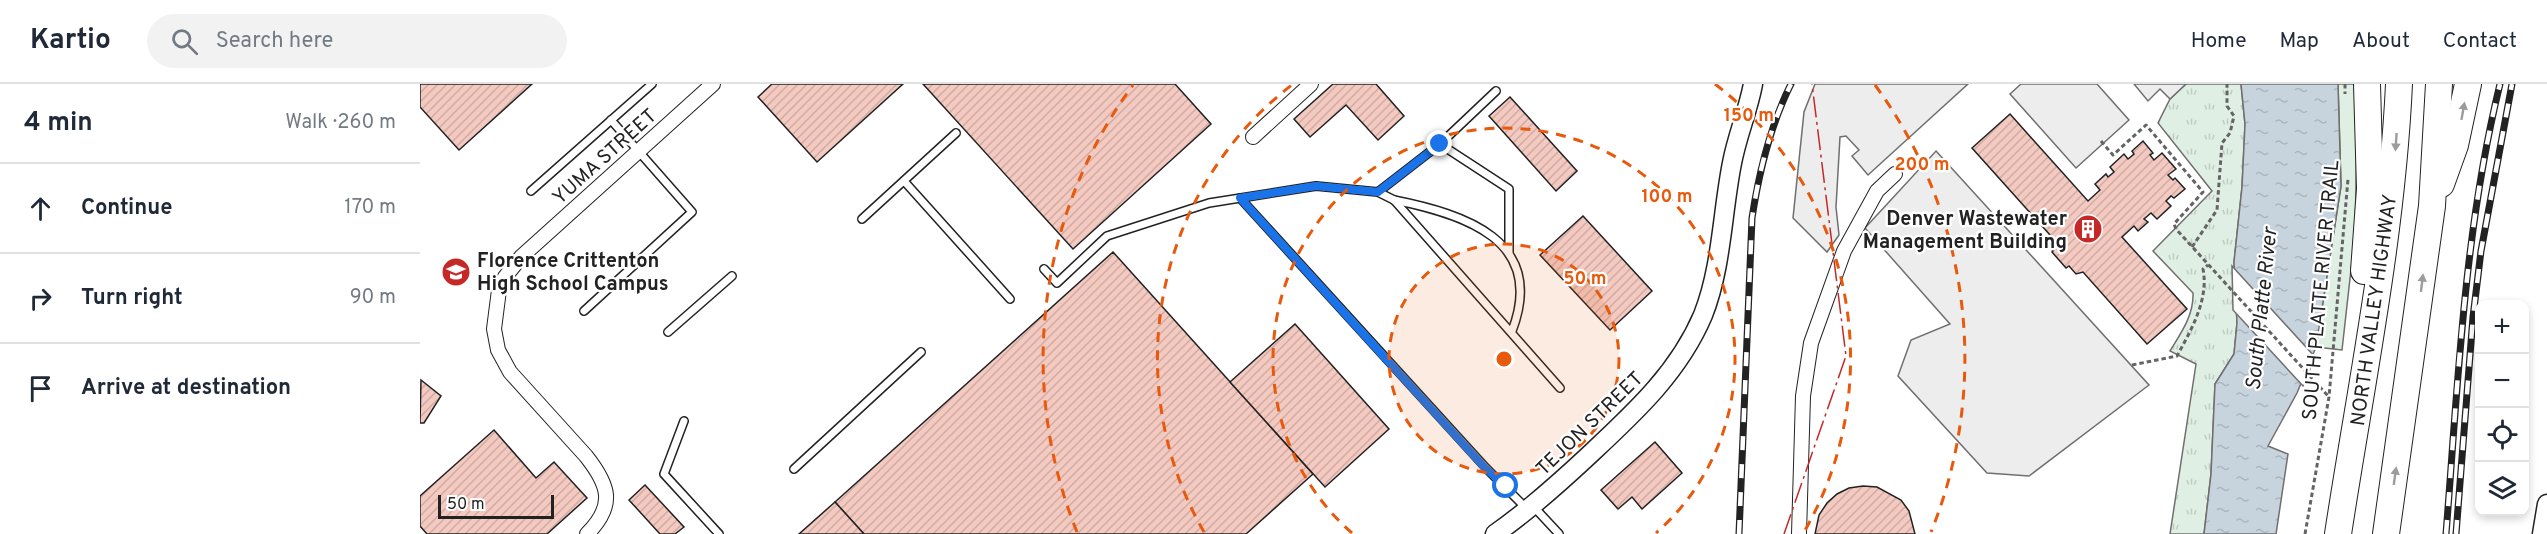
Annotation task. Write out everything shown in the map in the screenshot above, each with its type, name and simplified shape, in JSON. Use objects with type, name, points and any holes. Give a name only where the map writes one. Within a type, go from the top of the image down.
[{"type":"highway","name":"NORTH VALLEY HIGHWAY","points":[[2338,534],[2382,266],[2395,157],[2399,84]]},
{"type":"highway","points":[[2386,534],[2432,206],[2439,84]]},
{"type":"highway","points":[[2432,206],[2455,145],[2468,84]]},
{"type":"highway","points":[[2345,486],[2370,189],[2356,90]]},
{"type":"street","name":"YUMA STREET","points":[[587,534],[606,508],[606,489],[586,456],[502,361],[495,339],[494,315],[499,290],[505,277],[521,257],[713,84]]},
{"type":"street","points":[[1253,137],[1311,84]]},
{"type":"street","name":"TEJON STREET","points":[[1496,534],[1531,508],[1644,404],[1665,380],[1693,335],[1706,308],[1714,281],[1732,159],[1753,84]]},
{"type":"street","points":[[1799,534],[1803,396],[1811,344],[1844,251],[1878,191],[1895,174]]},
{"type":"street","points":[[2542,534],[2547,504]]},
{"type":"lane","points":[[531,191],[652,84]]},
{"type":"lane","points":[[1378,192],[1440,144],[1496,91]]},
{"type":"lane","points":[[584,311],[692,212],[611,120]]},
{"type":"lane","points":[[862,219],[956,134]]},
{"type":"lane","points":[[1440,144],[1509,189],[1509,253]]},
{"type":"lane","points":[[904,181],[1010,299]]},
{"type":"lane","points":[[1044,269],[1056,283],[1107,236],[1209,203],[1316,186],[1378,192],[1394,200],[1446,212],[1497,239],[1509,253],[1517,273],[1520,311],[1512,331]]},
{"type":"lane","points":[[1240,198],[1485,468],[1559,534]]},
{"type":"lane","points":[[1394,200],[1560,388]]},
{"type":"lane","points":[[668,332],[732,276]]},
{"type":"lane","points":[[794,469],[921,352]]},
{"type":"lane","points":[[684,421],[664,474],[719,534]]},
{"type":"path","points":[[2192,247],[2217,210],[2222,143],[2230,133],[2234,116],[2227,106],[2227,84]]},
{"type":"path","points":[[2345,84],[2356,90]]},
{"type":"path","points":[[2101,141],[2113,155],[2146,125],[2203,192],[2174,224],[2192,247],[2329,397]]},
{"type":"path","name":"SOUTH PLATTE RIVER TRAIL","points":[[2305,534],[2329,397],[2348,174]]},
{"type":"path","points":[[2132,364],[2177,357],[2202,301],[2205,279],[2203,269],[2209,265]]},
{"type":"green space","points":[[2186,84],[2241,84],[2245,124],[2242,187],[2234,262],[2237,323],[2234,354],[2215,384],[2211,474],[2204,534],[2170,534],[2196,364],[2170,351],[2189,316],[2193,293],[2153,251],[2212,191],[2158,123],[2170,99]]},
{"type":"green space","points":[[2338,84],[2358,84],[2355,234],[2342,350],[2316,347],[2341,186]]},
{"type":"shaded area","points":[[1815,84],[1968,84],[1868,175],[1852,156],[1859,150],[1846,136],[1840,137],[1836,207],[1839,235],[1827,252],[1793,218],[1804,112]]},
{"type":"shaded area","points":[[2021,84],[2097,84],[2129,120],[2076,168],[2010,94]]},
{"type":"shaded area","points":[[2134,84],[2186,84],[2170,99],[2160,89],[2148,101]]},
{"type":"shaded area","points":[[1936,151],[2149,385],[2029,476],[1987,473],[1898,376],[1911,340],[1950,324],[1865,228]]},
{"type":"water","name":"South Platte River","points":[[2241,84],[2338,84],[2341,186],[2316,347],[2297,393],[2268,446],[2288,454],[2276,534],[2204,534],[2211,474],[2215,384],[2234,354],[2237,323],[2234,262],[2242,187],[2245,124]]},
{"type":"pier","points":[[2232,266],[2315,357],[2303,386],[2233,310]]},
{"type":"building","points":[[420,84],[532,84],[459,150],[420,107]]},
{"type":"building","points":[[772,84],[903,84],[817,162],[758,97]]},
{"type":"building","points":[[923,84],[1175,84],[1211,124],[1073,249]]},
{"type":"building","points":[[1333,84],[1376,84],[1404,116],[1378,140],[1346,105],[1310,137],[1294,119]]},
{"type":"building","points":[[1510,97],[1577,171],[1556,191],[1489,116]]},
{"type":"building","name":"Denver Wastewater Management Building","points":[[2010,114],[2088,201],[2100,190],[2095,184],[2106,174],[2108,177],[2114,172],[2110,167],[2124,154],[2128,159],[2134,154],[2132,151],[2143,141],[2153,153],[2150,155],[2154,160],[2162,153],[2176,169],[2168,175],[2173,180],[2175,178],[2185,189],[2166,201],[2171,206],[2157,219],[2151,213],[2144,219],[2148,222],[2138,231],[2134,226],[2122,237],[2187,309],[2147,344],[2083,272],[2076,274],[2069,266],[2066,268],[2044,240],[2050,235],[1972,148]]},
{"type":"building","points":[[1583,216],[1652,291],[1610,330],[1540,255]]},
{"type":"building","points":[[1113,252],[1313,474],[1246,534],[864,534],[835,502]]},
{"type":"building","points":[[1295,324],[1389,429],[1325,487],[1230,382]]},
{"type":"building","points":[[421,380],[441,396],[424,423],[420,423]]},
{"type":"building","points":[[494,430],[536,478],[554,462],[587,498],[547,534],[427,534],[420,526],[420,496]]},
{"type":"building","points":[[1655,442],[1682,473],[1642,509],[1632,497],[1618,509],[1601,490]]},
{"type":"building","points":[[645,485],[684,527],[675,534],[660,534],[629,500]]},
{"type":"building","points":[[1877,487],[1901,500],[1909,511],[1915,534],[1815,534],[1819,515],[1827,503],[1837,494],[1849,488]]},
{"type":"building","points":[[835,502],[864,534],[799,534]]},
{"type":"railway","points":[[1739,534],[1752,218],[1766,150],[1791,84]]},
{"type":"railway","points":[[2446,534],[2470,251],[2488,139],[2500,84]]},
{"type":"railway","points":[[2456,534],[2473,317],[2481,251],[2512,84]]},
{"type":"power","points":[[1784,534],[1846,356],[1812,84]]},
{"type":"place","name":"Denver Wastewater Management Building","points":[[2088,229]]},
{"type":"place","name":"Florence Crittenton High School Campus","points":[[456,272]]},
{"type":"route","points":[[1440,144],[1378,192],[1316,186],[1240,198],[1485,468],[1506,486]]}]
